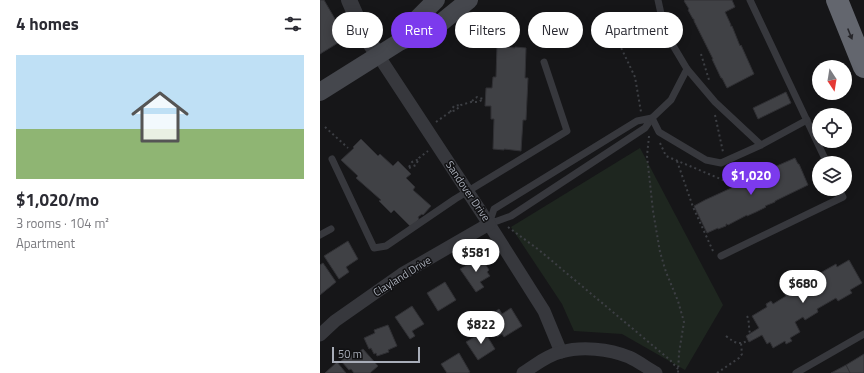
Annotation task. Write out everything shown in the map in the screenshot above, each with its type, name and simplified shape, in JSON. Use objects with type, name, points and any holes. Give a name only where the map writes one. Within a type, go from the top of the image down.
[{"type":"highway","points":[[836,0],[864,67]]},
{"type":"main road","points":[[424,12],[436,0]]},
{"type":"main road","points":[[447,18],[469,0]]},
{"type":"main road","points":[[320,92],[391,47]]},
{"type":"street","points":[[349,0],[352,10],[364,34],[378,55]]},
{"type":"street","name":"Sandover Drive","points":[[378,55],[468,191],[544,311],[561,352]]},
{"type":"street","name":"Clayland Drive","points":[[320,335],[335,321],[402,274],[489,224]]},
{"type":"street","points":[[523,373],[538,363],[561,352],[577,349],[613,352],[630,358],[656,373]]},
{"type":"lane","points":[[658,0],[665,32],[687,69],[715,102],[761,145]]},
{"type":"lane","points":[[750,0],[824,156]]},
{"type":"lane","points":[[332,160],[374,248],[386,246],[468,191],[567,131],[544,62]]},
{"type":"lane","points":[[489,224],[511,216],[645,128],[653,117],[671,100],[687,69]]},
{"type":"lane","points":[[653,117],[659,132],[706,160],[721,163],[761,145],[807,120]]},
{"type":"lane","points":[[489,224],[494,209],[637,121],[653,117]]},
{"type":"lane","points":[[721,256],[842,196]]},
{"type":"lane","points":[[320,235],[331,229]]},
{"type":"lane","points":[[796,373],[864,334]]},
{"type":"path","points":[[621,48],[635,77],[641,112],[653,117]]},
{"type":"path","points":[[450,112],[454,106],[478,102],[483,99],[477,97],[471,102]]},
{"type":"path","points":[[427,128],[450,112],[456,110],[461,105]]},
{"type":"path","points":[[325,127],[348,148]]},
{"type":"path","points":[[655,136],[650,134],[647,156],[653,211],[660,252],[684,322],[679,353],[678,372]]},
{"type":"path","points":[[420,158],[416,165],[409,168],[412,162],[420,158],[436,143]]},
{"type":"path","points":[[659,143],[666,156],[730,183],[736,181]]},
{"type":"path","points":[[677,161],[693,207],[712,249],[716,256],[721,256]]},
{"type":"path","points":[[506,226],[539,250],[664,355],[678,372]]},
{"type":"path","points":[[726,336],[735,343],[741,343],[752,338],[748,333],[749,319],[746,314]]},
{"type":"path","points":[[717,373],[739,358],[742,354],[741,343]]},
{"type":"shaded area","points":[[640,148],[723,305],[685,370],[622,334],[574,331],[562,304],[511,227]]},
{"type":"building","points":[[320,0],[324,0],[332,14],[332,47],[320,54]]},
{"type":"building","points":[[732,0],[735,7],[725,12],[731,25],[730,26],[732,26],[754,74],[727,88],[694,19],[688,10],[689,9],[684,1]]},
{"type":"building","points":[[497,48],[526,48],[525,78],[528,78],[526,120],[523,120],[521,151],[493,149],[494,119],[491,119],[491,106],[485,106],[486,88],[492,88],[493,77],[496,77]]},
{"type":"building","points":[[786,92],[791,103],[758,119],[753,108]]},
{"type":"building","points":[[361,139],[378,156],[380,154],[393,166],[398,161],[411,174],[406,178],[415,187],[413,190],[431,206],[423,215],[422,214],[418,217],[419,219],[411,227],[394,210],[391,213],[379,201],[381,200],[356,178],[358,176],[341,160]]},
{"type":"building","points":[[795,158],[808,185],[756,212],[707,233],[694,206]]},
{"type":"building","points":[[348,241],[358,259],[346,267],[349,272],[339,279],[324,256]]},
{"type":"building","points":[[481,257],[489,270],[487,272],[490,276],[480,282],[484,287],[476,292],[460,269]]},
{"type":"building","points":[[849,260],[862,283],[850,290],[852,293],[838,301],[836,298],[817,309],[818,312],[805,320],[803,317],[795,322],[800,332],[790,338],[792,341],[786,344],[785,341],[773,348],[770,342],[767,344],[762,335],[749,342],[746,336],[759,328],[752,316],[767,307],[766,304],[771,301],[773,304],[786,296],[784,293],[798,285],[800,288],[824,275],[822,272],[836,264],[837,267]]},
{"type":"building","points":[[323,263],[336,282],[320,295],[320,265]]},
{"type":"building","points":[[445,282],[456,300],[438,311],[427,293]]},
{"type":"building","points":[[412,306],[424,324],[412,331],[415,336],[410,339],[395,317]]},
{"type":"building","points":[[511,308],[522,326],[504,337],[502,334],[497,337],[492,329],[497,326],[493,320],[494,318],[492,314],[499,309],[502,314]]},
{"type":"building","points":[[388,325],[397,346],[388,350],[389,352],[377,356],[371,348],[369,349],[364,338],[375,333],[374,330]]},
{"type":"building","points":[[484,331],[495,349],[478,360],[466,342]]},
{"type":"building","points":[[363,349],[378,366],[370,373],[354,373],[341,361],[350,353],[355,359],[358,357],[356,354]]},
{"type":"building","points":[[459,353],[470,372],[447,373],[441,364]]},
{"type":"building","points":[[864,354],[864,373],[850,373],[846,365]]},
{"type":"building","points":[[337,362],[346,373],[325,373]]},
{"type":"building","points":[[846,365],[850,373],[831,373]]}]
